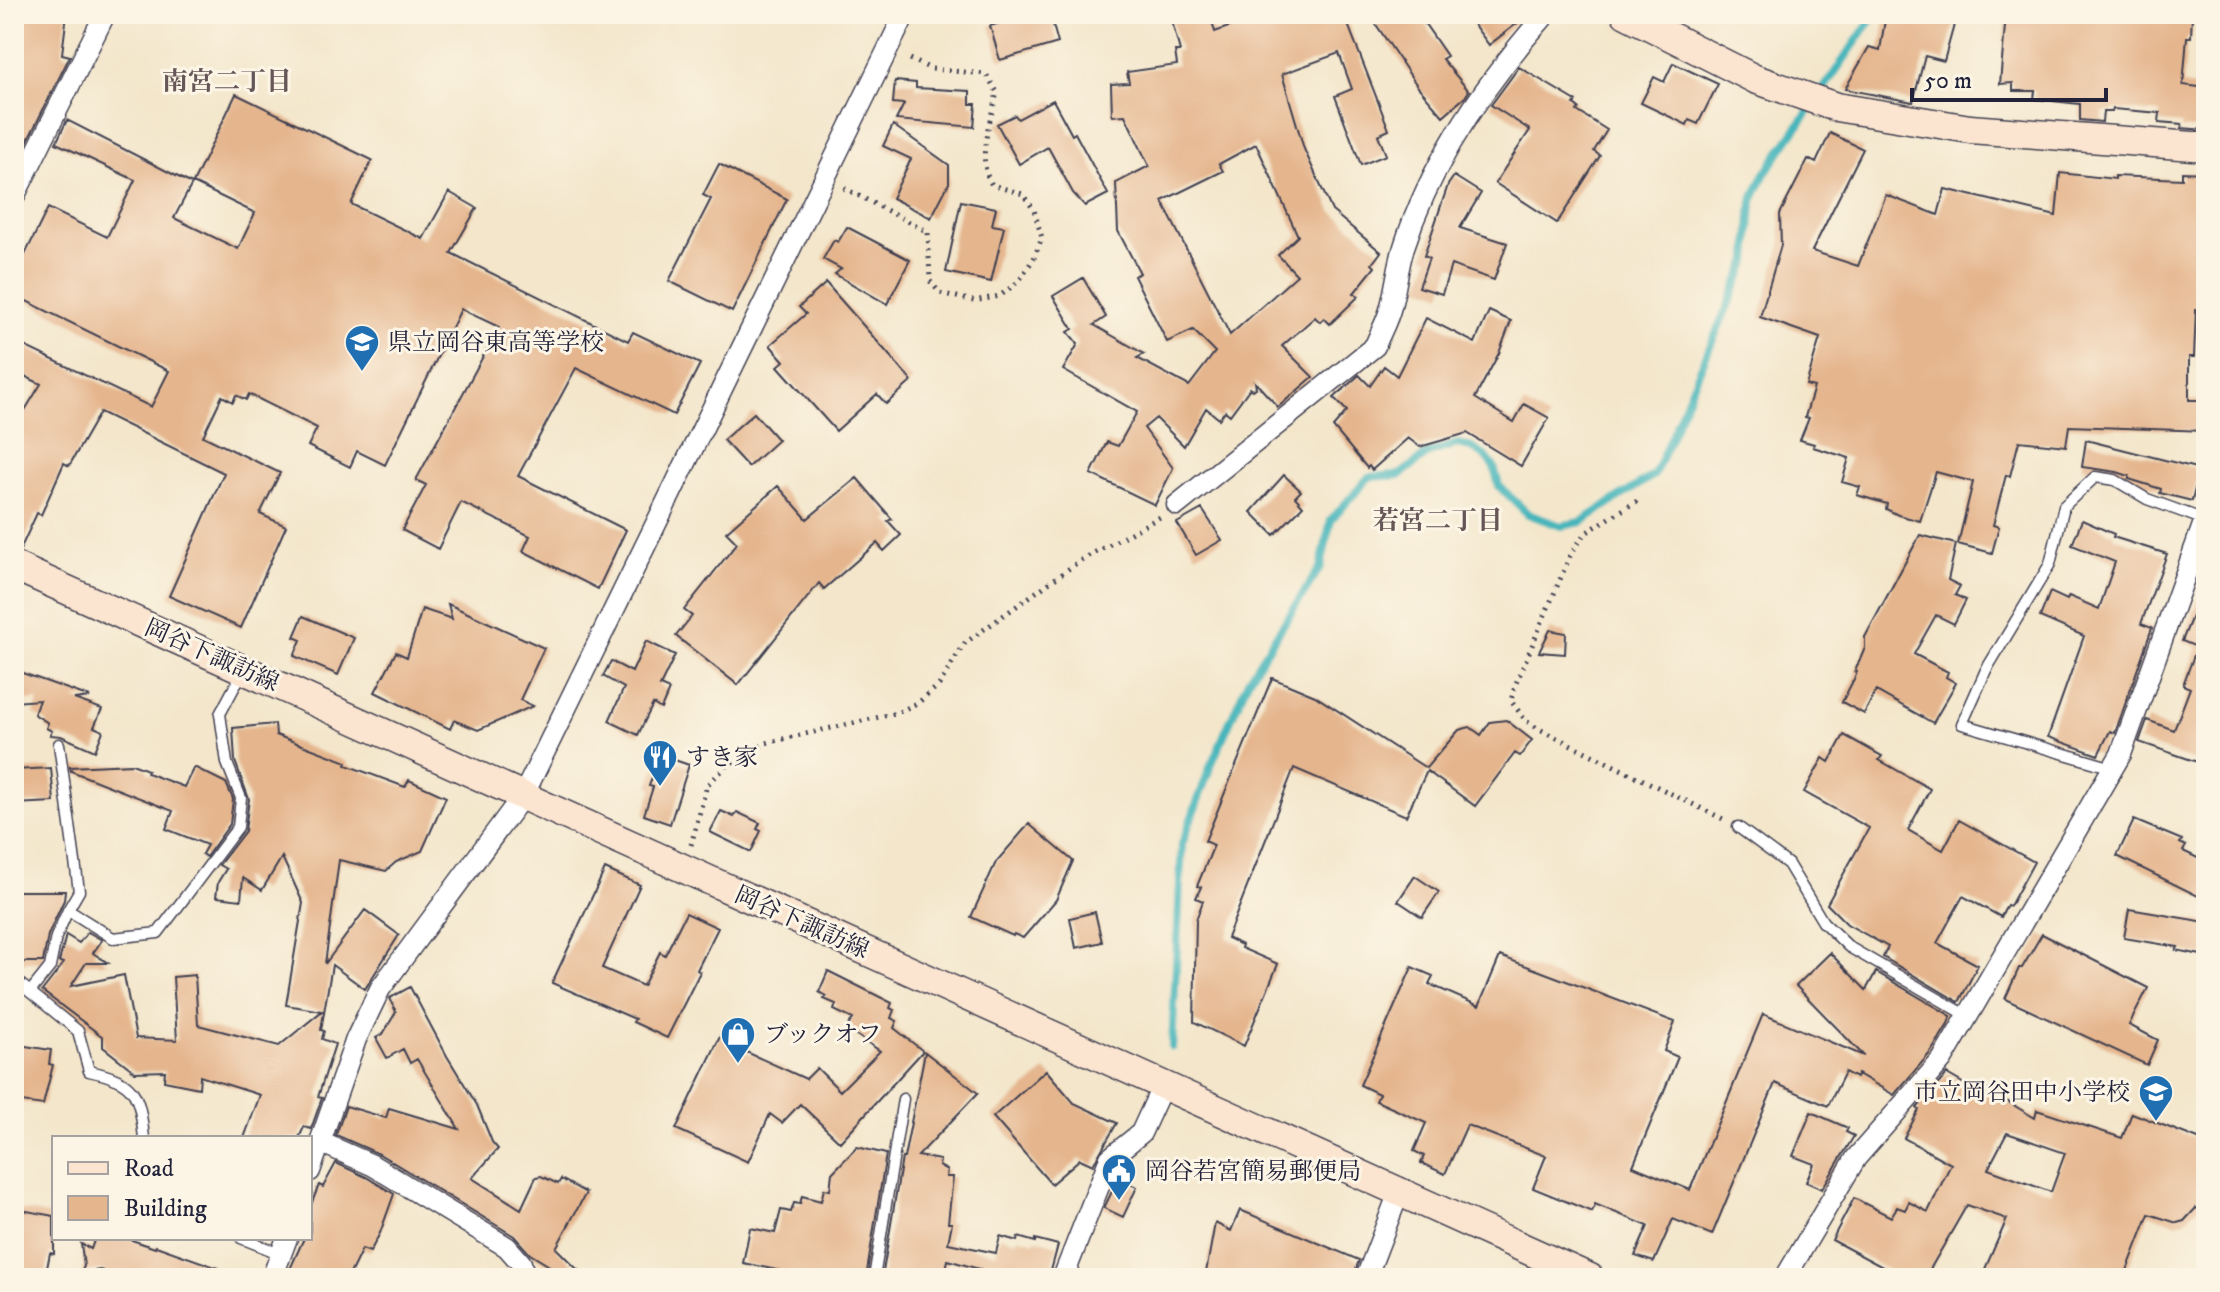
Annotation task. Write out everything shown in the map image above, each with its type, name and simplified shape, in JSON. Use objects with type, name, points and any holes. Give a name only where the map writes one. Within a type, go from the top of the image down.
[{"type":"main road","points":[[1626,14],[1755,79],[1836,107],[1970,129],[2206,147]]},
{"type":"main road","name":"岡谷下諏訪線","points":[[14,566],[1590,1278]]},
{"type":"street","points":[[14,197],[105,14]]},
{"type":"street","points":[[312,1165],[356,1039],[380,989],[524,794],[905,14]]},
{"type":"street","points":[[1177,505],[1375,346],[1390,310],[1404,247],[1429,186],[1492,77],[1546,14]]},
{"type":"street","points":[[1785,1278],[1856,1158],[1942,1060],[2121,754],[2205,519]]},
{"type":"street","points":[[1063,1278],[1110,1158],[1141,1133],[1163,1085]]},
{"type":"street","points":[[320,1142],[372,1165],[507,1247],[521,1263],[525,1278]]},
{"type":"street","points":[[1366,1278],[1399,1192]]},
{"type":"street","points":[[272,1278],[284,1246]]},
{"type":"lane","points":[[2113,768],[1962,724],[1986,670],[2050,564],[2064,506],[2095,477],[2115,480],[2147,499],[2205,519]]},
{"type":"lane","points":[[68,910],[113,938],[158,933],[238,827],[241,798],[227,763],[220,714],[244,669]]},
{"type":"lane","points":[[30,992],[50,967],[56,937],[79,891],[59,744]]},
{"type":"lane","points":[[1738,827],[1788,864],[1823,922],[1849,947],[1968,1016]]},
{"type":"lane","points":[[14,979],[78,1031],[89,1071],[116,1077],[140,1100],[144,1136]]},
{"type":"lane","points":[[874,1278],[903,1099]]},
{"type":"lane","points":[[252,1240],[284,1246]]},
{"type":"path","points":[[826,178],[928,232],[930,281],[940,293],[974,301],[1000,296],[1019,281],[1034,258],[1042,238],[1034,210],[1023,194],[992,185],[984,173],[983,160],[997,92],[986,74],[931,69],[888,49]]},
{"type":"path","points":[[1637,501],[1584,534],[1570,556],[1511,701],[1526,721],[1541,730],[1738,827]]},
{"type":"path","points":[[685,869],[707,785],[729,764],[766,743],[897,713],[919,702],[939,685],[965,643],[1081,560],[1154,522],[1177,505]]},
{"type":"building","points":[[14,14],[67,14],[62,54],[70,56],[14,168]]},
{"type":"building","points":[[1031,14],[1050,14],[1058,43],[1000,60],[990,26]]},
{"type":"building","points":[[1170,14],[1210,14],[1215,32],[1264,14],[1344,14],[1389,130],[1378,135],[1386,155],[1361,165],[1335,96],[1352,89],[1339,53],[1282,74],[1304,149],[1332,211],[1381,252],[1372,264],[1375,267],[1354,293],[1359,296],[1330,324],[1324,318],[1320,322],[1315,317],[1282,346],[1313,377],[1278,407],[1255,382],[1256,388],[1250,388],[1230,415],[1225,411],[1219,419],[1206,408],[1184,446],[1156,418],[1144,428],[1173,468],[1155,505],[1091,474],[1107,442],[1118,446],[1137,412],[1063,370],[1078,344],[1068,332],[1073,329],[1053,296],[1083,278],[1106,317],[1094,325],[1144,354],[1137,358],[1189,386],[1215,352],[1193,330],[1167,342],[1134,276],[1140,273],[1118,231],[1116,183],[1149,166],[1125,115],[1112,116],[1111,84],[1129,83],[1127,72],[1177,65],[1175,51],[1180,51]],"holes":[[[1256,144],[1298,236],[1278,255],[1297,275],[1230,335],[1162,201],[1223,171],[1219,164]]]},
{"type":"building","points":[[1369,14],[1418,14],[1447,56],[1442,59],[1469,91],[1465,97],[1443,116],[1418,87]]},
{"type":"building","points":[[1466,14],[1529,14],[1489,45]]},
{"type":"building","points":[[1886,14],[1957,14],[1944,61],[1925,56],[1913,102],[1845,89],[1869,47],[1880,50]]},
{"type":"building","points":[[2006,14],[2192,14],[2183,85],[2206,88],[2206,130],[2159,122],[2160,113],[2113,109],[2112,112],[2103,112],[2102,122],[2080,120],[2080,104],[2034,99],[2035,91],[2013,91],[2013,83],[2000,84]]},
{"type":"building","points":[[1673,63],[1718,84],[1698,124],[1689,120],[1687,125],[1641,103],[1654,77],[1664,82]]},
{"type":"building","points":[[1519,67],[1576,101],[1577,111],[1607,130],[1594,151],[1600,156],[1557,223],[1495,183],[1530,130],[1491,105]]},
{"type":"building","points":[[895,81],[916,83],[916,88],[970,91],[970,104],[976,104],[974,127],[896,120],[904,104],[893,103]]},
{"type":"building","points":[[236,94],[372,160],[351,204],[423,239],[449,192],[477,208],[451,253],[628,341],[633,332],[700,364],[674,415],[576,368],[518,476],[626,530],[598,589],[523,551],[530,536],[461,502],[438,549],[402,530],[426,485],[416,480],[499,327],[461,309],[385,465],[357,451],[350,467],[308,446],[317,428],[249,394],[246,400],[236,395],[233,402],[222,396],[203,436],[280,473],[260,514],[286,526],[241,628],[169,596],[224,473],[100,412],[69,466],[64,463],[41,515],[37,513],[20,550],[14,549],[14,428],[41,384],[14,371],[14,341],[151,407],[169,371],[14,295],[14,277],[48,208],[107,237],[135,180],[56,143],[67,120],[192,184],[174,218],[238,249],[255,213],[193,183]]},
{"type":"building","points":[[1053,100],[1108,194],[1085,206],[1073,193],[1048,147],[1019,164],[997,124],[1015,115],[1018,119]]},
{"type":"building","points":[[893,125],[949,165],[949,183],[931,218],[892,198],[911,159],[883,146]]},
{"type":"building","points":[[1830,133],[1863,149],[1812,251],[1858,266],[1886,195],[1938,215],[1945,189],[2056,216],[2060,173],[2115,179],[2115,176],[2182,179],[2182,172],[2206,173],[2206,311],[2196,310],[2194,357],[2189,357],[2189,400],[2206,400],[2206,431],[2069,426],[2066,446],[2019,441],[1993,525],[1999,527],[1992,553],[1958,544],[1973,482],[1936,472],[1920,521],[1886,509],[1887,504],[1857,495],[1860,487],[1842,482],[1849,458],[1800,440],[1809,418],[1805,417],[1814,387],[1806,385],[1820,338],[1760,317],[1781,245],[1780,214],[1808,159],[1816,163]]},
{"type":"building","points":[[719,164],[787,199],[732,312],[669,281],[711,199],[703,195]]},
{"type":"building","points":[[1454,176],[1481,193],[1460,228],[1507,243],[1494,280],[1451,265],[1442,294],[1419,287],[1429,258],[1424,256],[1448,185]]},
{"type":"building","points":[[961,201],[996,208],[992,225],[1004,227],[991,282],[946,272]]},
{"type":"building","points":[[847,227],[910,260],[887,304],[835,274],[841,269],[823,259],[834,240],[838,242]]},
{"type":"building","points":[[826,283],[912,381],[886,404],[877,394],[836,431],[778,366],[784,361],[770,345],[806,314],[799,307]]},
{"type":"building","points":[[1489,311],[1511,321],[1499,353],[1475,398],[1514,422],[1524,404],[1549,418],[1521,466],[1467,433],[1420,447],[1408,438],[1372,470],[1369,466],[1367,468],[1333,427],[1347,411],[1334,398],[1359,375],[1370,386],[1384,366],[1397,376],[1426,318],[1475,343]]},
{"type":"building","points":[[754,413],[778,440],[748,467],[723,440]]},
{"type":"building","points":[[2086,440],[2200,469],[2192,501],[2160,493],[2161,489],[2117,472],[2082,467]]},
{"type":"building","points":[[1284,475],[1301,491],[1295,497],[1303,506],[1274,535],[1251,512]]},
{"type":"building","points":[[857,478],[892,519],[888,521],[901,535],[884,551],[877,543],[824,589],[819,583],[738,685],[676,636],[692,616],[684,610],[737,543],[726,532],[778,486],[807,519]]},
{"type":"building","points":[[1202,509],[1222,540],[1196,555],[1177,523]]},
{"type":"building","points":[[2082,520],[2114,534],[2113,537],[2167,554],[2141,624],[2152,628],[2115,733],[2110,731],[2098,755],[2048,737],[2084,636],[2040,617],[2050,592],[2067,600],[2069,596],[2099,609],[2115,562],[2072,545]]},
{"type":"building","points":[[1920,535],[1956,544],[1948,580],[1960,586],[1955,595],[1966,600],[1954,624],[1936,615],[1914,654],[1948,672],[1946,677],[1956,683],[1933,723],[1876,691],[1864,714],[1842,702],[1857,672],[1865,648],[1865,637]]},
{"type":"building","points":[[2206,582],[2206,765],[2139,742],[2147,720],[2174,730],[2190,688],[2183,685],[2197,647],[2182,641]]},
{"type":"building","points":[[448,604],[544,648],[520,700],[533,706],[478,730],[454,720],[450,729],[375,692],[396,652],[407,657],[422,609],[452,619]]},
{"type":"building","points":[[303,616],[354,638],[338,675],[294,656],[301,640],[294,637]]},
{"type":"building","points":[[1550,630],[1566,633],[1565,654],[1539,652]]},
{"type":"building","points":[[646,641],[675,655],[660,686],[669,690],[661,709],[653,704],[638,735],[609,721],[624,688],[603,676],[611,661],[632,672]]},
{"type":"building","points":[[14,670],[90,697],[74,699],[102,709],[94,727],[103,731],[95,751],[61,736],[50,735],[52,731],[46,728],[48,723],[34,714],[39,700],[14,702]]},
{"type":"building","points":[[1272,678],[1315,696],[1426,768],[1459,730],[1470,727],[1481,735],[1490,722],[1506,720],[1532,740],[1520,756],[1515,753],[1475,806],[1427,771],[1406,816],[1294,768],[1227,938],[1242,945],[1241,948],[1278,964],[1244,1046],[1194,1022],[1196,920],[1203,901],[1196,898],[1201,887],[1197,886],[1214,845],[1205,841]]},
{"type":"building","points":[[275,724],[276,735],[347,762],[346,765],[405,787],[409,780],[446,797],[422,851],[396,862],[386,871],[339,860],[325,964],[365,910],[399,935],[365,989],[332,965],[321,1030],[324,1031],[322,1039],[335,1044],[311,1129],[304,1127],[300,1136],[245,1136],[260,1095],[200,1076],[199,1088],[164,1081],[165,1071],[135,1072],[103,1047],[103,1037],[42,991],[64,963],[59,962],[66,935],[79,943],[88,932],[102,940],[93,953],[108,963],[86,963],[71,986],[124,975],[136,1038],[177,1040],[173,977],[195,975],[198,1025],[279,1046],[322,1011],[286,1005],[303,903],[282,857],[262,890],[243,878],[241,900],[216,897],[218,882],[226,869],[219,865],[245,831],[249,799],[235,761],[233,728]]},
{"type":"building","points":[[1844,735],[1882,756],[1879,760],[1930,789],[1908,830],[1943,850],[1959,820],[2034,862],[2001,917],[1963,896],[1937,943],[1978,965],[1959,1002],[1883,957],[1888,947],[1847,924],[1827,904],[1869,828],[1804,792],[1823,758],[1829,762]]},
{"type":"building","points":[[660,755],[689,765],[670,824],[644,815],[653,787],[649,786]]},
{"type":"building","points":[[132,764],[184,787],[194,767],[226,783],[233,799],[230,824],[206,857],[202,854],[207,845],[166,829],[173,811],[71,771],[70,767]]},
{"type":"building","points":[[51,768],[54,802],[14,804],[14,770]]},
{"type":"building","points":[[721,811],[734,817],[737,812],[760,823],[757,829],[761,831],[751,852],[710,832]]},
{"type":"building","points":[[2134,820],[2182,840],[2180,843],[2186,846],[2183,851],[2206,862],[2206,900],[2117,856]]},
{"type":"building","points":[[1029,824],[1073,861],[1056,900],[1023,938],[971,917],[996,862]]},
{"type":"building","points":[[605,869],[640,885],[602,968],[643,986],[660,952],[665,955],[686,913],[718,928],[667,1038],[633,1022],[635,1019],[552,983]]},
{"type":"building","points":[[1415,876],[1439,892],[1422,917],[1398,901]]},
{"type":"building","points":[[14,891],[65,891],[48,935],[43,962],[14,962]]},
{"type":"building","points":[[2129,909],[2206,922],[2206,956],[2176,950],[2178,947],[2124,938]]},
{"type":"building","points":[[1095,912],[1102,942],[1076,948],[1070,918]]},
{"type":"building","points":[[2042,934],[2148,988],[2129,1025],[2158,1040],[2147,1065],[2005,999],[2019,968],[2022,968]]},
{"type":"building","points":[[1830,953],[1866,990],[1876,972],[1951,1016],[1947,1026],[1931,1052],[1894,1095],[1858,1074],[1856,1078],[1845,1072],[1828,1106],[1775,1083],[1712,1235],[1673,1219],[1654,1262],[1635,1256],[1648,1226],[1595,1204],[1592,1212],[1533,1188],[1546,1156],[1467,1125],[1445,1174],[1421,1163],[1424,1156],[1414,1151],[1426,1123],[1376,1101],[1379,1094],[1360,1085],[1412,967],[1433,976],[1429,984],[1479,1006],[1500,956],[1675,1022],[1664,1051],[1678,1057],[1633,1166],[1690,1190],[1763,1014],[1864,1056],[1796,986]]},
{"type":"building","points":[[828,971],[892,1003],[890,1008],[894,1010],[891,1018],[897,1021],[894,1028],[923,1051],[840,1142],[800,1104],[782,1123],[770,1114],[748,1162],[676,1129],[725,1026],[749,1036],[742,1050],[806,1079],[817,1068],[840,1091],[880,1051],[846,1028],[853,1019],[834,1010],[836,1004],[824,999],[826,996],[819,992]]},
{"type":"building","points":[[410,987],[477,1105],[498,1149],[472,1178],[521,1209],[536,1177],[541,1176],[558,1184],[561,1179],[586,1193],[556,1248],[586,1278],[569,1278],[530,1254],[514,1236],[379,1154],[336,1135],[346,1106],[386,1118],[389,1108],[459,1129],[417,1059],[410,1063],[403,1049],[387,1058],[376,1038],[383,1034],[396,1012],[390,998]]},
{"type":"building","points":[[19,1045],[51,1050],[49,1064],[53,1065],[43,1105],[14,1101],[14,1074]]},
{"type":"building","points":[[925,1052],[978,1093],[918,1156],[940,1160],[939,1166],[947,1170],[946,1177],[953,1177],[948,1223],[952,1223],[948,1243],[996,1253],[1000,1236],[1017,1241],[1018,1237],[1035,1242],[1035,1239],[1058,1245],[1049,1278],[1010,1278],[948,1260],[944,1278],[882,1278],[902,1158]]},
{"type":"building","points":[[1046,1070],[1074,1103],[1117,1123],[1093,1165],[1080,1159],[1051,1184],[993,1117]]},
{"type":"building","points":[[1947,1074],[1980,1093],[1983,1087],[2035,1118],[2037,1110],[2122,1138],[2132,1113],[2206,1142],[2206,1212],[2196,1208],[2184,1221],[2177,1223],[2149,1214],[2124,1278],[1981,1278],[2007,1219],[1967,1205],[1925,1278],[1903,1278],[1832,1240],[1854,1198],[1891,1217],[1897,1207],[1905,1210],[1909,1202],[1928,1212],[1951,1164],[1904,1138],[1919,1110],[1917,1108]],"holes":[[[2007,1133],[2065,1153],[2051,1192],[1988,1169]]]},
{"type":"building","points":[[1811,1112],[1848,1128],[1846,1132],[1854,1136],[1822,1189],[1806,1182],[1814,1164],[1793,1156]]},
{"type":"building","points":[[857,1147],[886,1154],[866,1278],[815,1278],[743,1263],[750,1228],[775,1233],[781,1210],[791,1212],[794,1203],[800,1204],[802,1196],[821,1201],[824,1189],[830,1190],[832,1173]]},
{"type":"building","points":[[336,1163],[394,1194],[370,1252],[362,1249],[348,1278],[286,1278],[303,1240],[312,1240],[312,1202],[319,1185],[323,1187]]},
{"type":"building","name":"岡谷若宮簡易郵便局","points":[[1118,1179],[1137,1187],[1123,1217],[1104,1208]]},
{"type":"building","points":[[16,1209],[52,1216],[54,1254],[50,1253],[46,1273],[14,1267]]},
{"type":"building","points":[[1240,1210],[1359,1260],[1353,1278],[1205,1278],[1215,1223],[1231,1231]]},
{"type":"building","points":[[94,1240],[132,1240],[238,1275],[237,1278],[125,1278],[100,1270],[81,1273],[84,1266],[81,1244],[91,1249]]},
{"type":"waterway","points":[[1820,94],[1875,14]]},
{"type":"waterway","points":[[1172,1047],[1182,844],[1211,765],[1249,678],[1321,566],[1331,520],[1369,477],[1400,475],[1429,453],[1457,444],[1471,447],[1486,457],[1494,467],[1499,486],[1528,514],[1561,526],[1581,522],[1654,475],[1748,260],[1752,201],[1764,175],[1812,106]]},
{"type":"waterway","points":[[584,1278],[587,1274],[601,1278]]},
{"type":"place","name":"県立岡谷東高等学校","points":[[362,373]]},
{"type":"place","name":"すき家","points":[[660,788]]},
{"type":"place","name":"ブックオフ","points":[[738,1065]]},
{"type":"place","name":"市立岡谷田中小学校","points":[[2156,1123]]},
{"type":"place","name":"岡谷若宮簡易郵便局","points":[[1119,1202]]},
{"type":"district","name":"南宮二丁目","points":[[227,81]]},
{"type":"district","name":"若宮二丁目","points":[[1438,520]]}]
